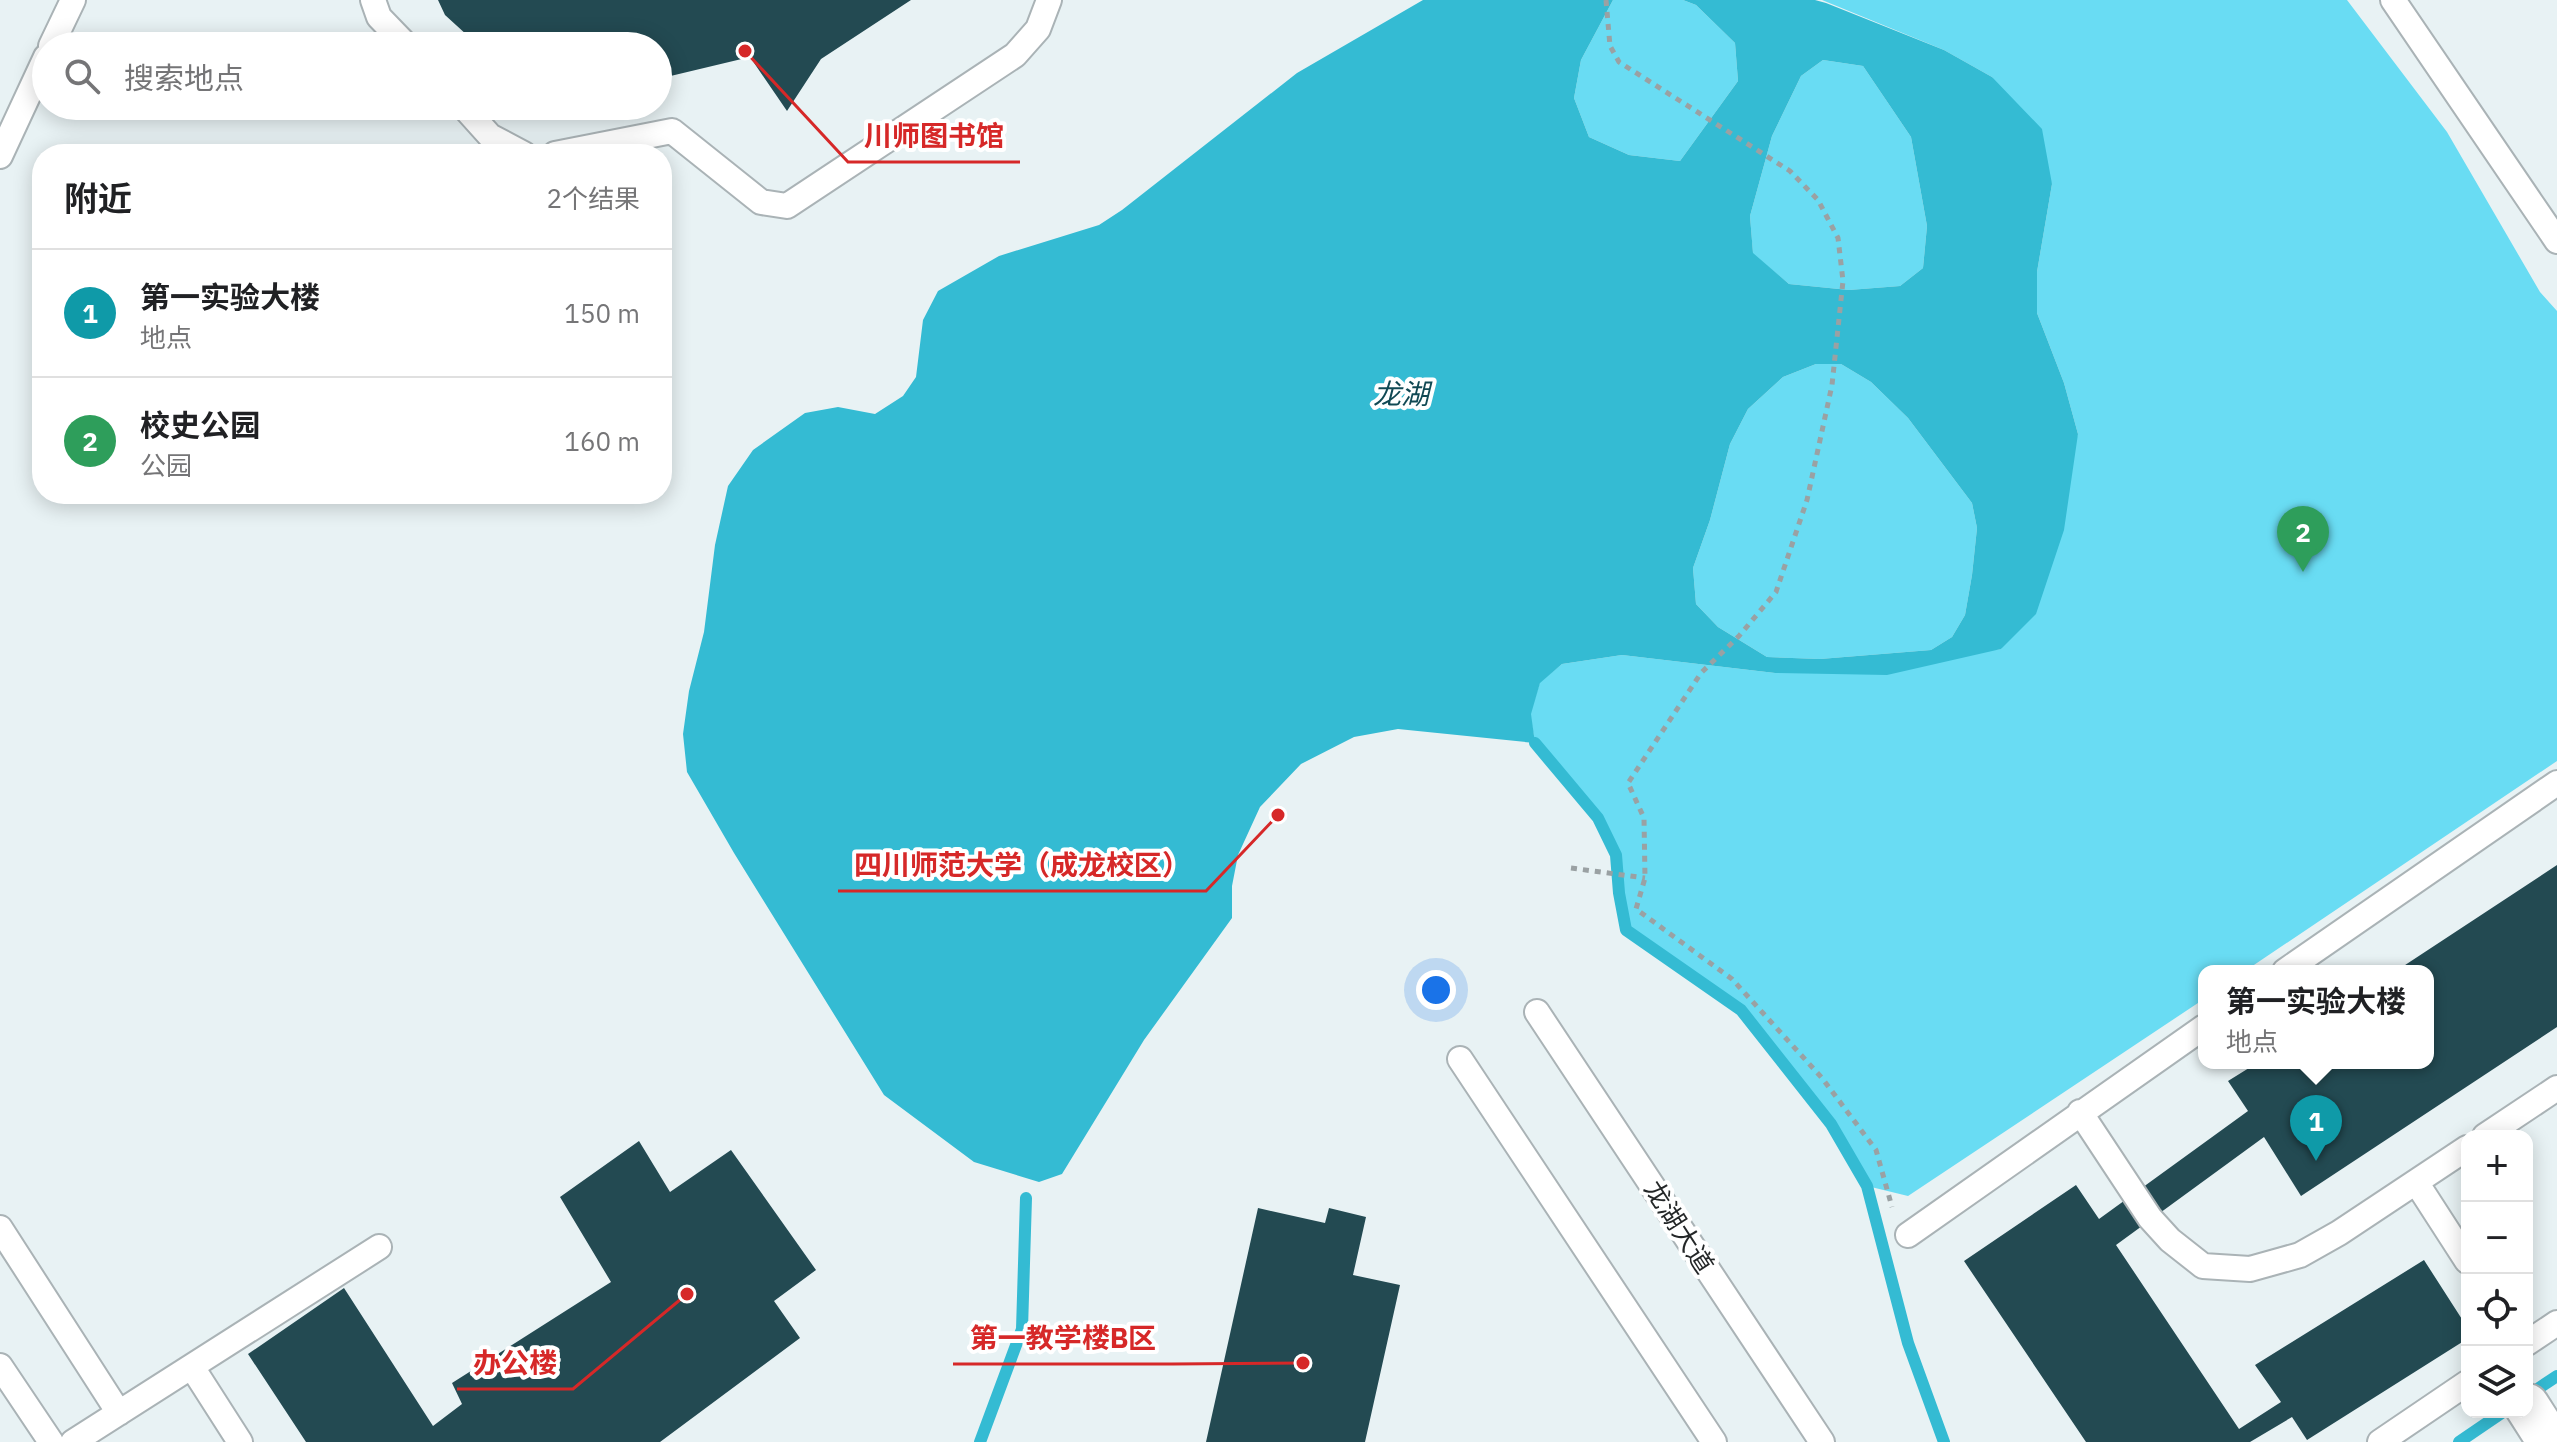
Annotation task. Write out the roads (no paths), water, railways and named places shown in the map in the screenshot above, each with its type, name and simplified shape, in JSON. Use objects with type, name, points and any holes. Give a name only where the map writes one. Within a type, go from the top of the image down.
[{"type":"lane","points":[[54,32],[60,0]]},
{"type":"lane","points":[[58,32],[73,0]]},
{"type":"lane","points":[[373,0],[379,17],[393,32]]},
{"type":"lane","points":[[606,144],[672,131],[761,202],[787,206],[1015,55],[1038,29],[1049,0]]},
{"type":"lane","points":[[2393,0],[2557,241]]},
{"type":"lane","points":[[0,156],[32,88]]},
{"type":"lane","points":[[476,120],[490,136],[505,144]]},
{"type":"lane","points":[[2294,965],[2557,783]]},
{"type":"lane","name":"龙湖大道","points":[[1537,1012],[1822,1442]]},
{"type":"lane","points":[[1908,1235],[2198,1031]]},
{"type":"lane","points":[[1460,1059],[1714,1442]]},
{"type":"lane","points":[[2494,1130],[2557,1088]]},
{"type":"lane","points":[[2080,1112],[2150,1218],[2170,1240],[2203,1266],[2250,1269],[2300,1255],[2339,1233],[2461,1152]]},
{"type":"lane","points":[[2416,1182],[2461,1252]]},
{"type":"lane","points":[[0,1228],[119,1413]]},
{"type":"lane","points":[[73,1442],[379,1247]]},
{"type":"lane","points":[[2533,1339],[2557,1323]]},
{"type":"lane","points":[[0,1366],[51,1442]]},
{"type":"lane","points":[[192,1367],[240,1442]]},
{"type":"lane","points":[[2380,1442],[2461,1387]]},
{"type":"water","name":"龙湖","points":[[1423,0],[1613,0],[1581,60],[1574,98],[1589,137],[1629,155],[1680,161],[1738,81],[1735,43],[1696,5],[1683,0],[1815,0],[1944,50],[1992,77],[2042,129],[2052,184],[2037,272],[2037,313],[2064,383],[2078,434],[2064,530],[2036,614],[2001,649],[1887,675],[1775,673],[1622,655],[1562,664],[1540,683],[1531,714],[1535,743],[1398,729],[1354,737],[1301,764],[1260,807],[1238,855],[1232,886],[1232,918],[1144,1040],[1062,1174],[1039,1182],[974,1162],[884,1095],[687,772],[683,734],[689,691],[704,632],[715,545],[728,486],[753,450],[805,413],[838,407],[875,414],[903,396],[916,377],[923,320],[938,291],[999,256],[1099,225],[1297,73]],"holes":[[[1823,60],[1863,66],[1911,137],[1927,226],[1923,268],[1900,286],[1849,290],[1789,284],[1753,253],[1750,216],[1772,136],[1801,76]],[[1816,364],[1841,364],[1871,382],[1908,418],[1972,503],[1977,528],[1965,615],[1952,637],[1931,650],[1820,659],[1767,657],[1718,627],[1696,604],[1693,568],[1710,520],[1730,444],[1748,409],[1783,377]]]},
{"type":"waterway","points":[[1535,743],[1598,818],[1616,855],[1626,930],[1741,1010],[1831,1124],[1867,1186],[1908,1343],[1944,1442]]},
{"type":"waterway","points":[[980,1442],[1022,1329],[1026,1198]]},
{"type":"waterway","points":[[2533,1392],[2557,1376]]},
{"type":"waterway","points":[[2459,1442],[2494,1418]]},
{"type":"place","name":"川师图书馆","points":[[745,51]]},
{"type":"place","name":"校史公园","points":[[2303,572]]},
{"type":"place","name":"四川师范大学（成龙校区）","points":[[1278,815]]},
{"type":"place","name":"第一实验大楼","points":[[2316,1161]]},
{"type":"place","name":"办公楼","points":[[687,1294]]},
{"type":"place","name":"第一教学楼B区","points":[[1303,1363]]}]
